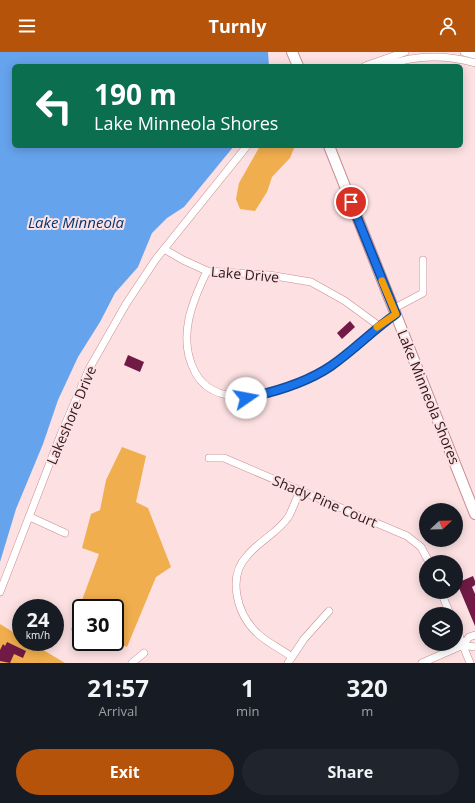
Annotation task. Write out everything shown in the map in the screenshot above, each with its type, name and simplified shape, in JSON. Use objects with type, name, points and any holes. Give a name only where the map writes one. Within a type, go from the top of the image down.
[{"type":"main road","points":[[294,53],[297,64]]},
{"type":"main road","name":"Lake Minneola Shores","points":[[330,148],[475,514]]},
{"type":"street","points":[[371,64],[406,52]]},
{"type":"street","points":[[390,64],[426,54],[475,55]]},
{"type":"street","points":[[462,54],[475,63]]},
{"type":"street","points":[[164,249],[245,148]]},
{"type":"street","name":"Lake Drive","points":[[164,249],[207,271],[269,275],[311,282],[345,301],[379,326]]},
{"type":"street","name":"Lakeshore Drive","points":[[0,592],[73,405],[89,370],[126,304],[164,249]]},
{"type":"street","points":[[207,271],[188,320],[186,340],[188,352],[195,373],[204,384],[217,392],[246,398],[282,389],[309,378],[339,360],[395,311],[423,293],[423,260]]},
{"type":"street","name":"Shady Pine Court","points":[[209,458],[224,458],[410,538],[421,547],[425,555]]},
{"type":"street","points":[[300,490],[288,516],[246,556],[238,569],[236,578],[237,596],[252,629],[290,660],[304,639],[329,611]]},
{"type":"street","points":[[30,517],[65,533]]},
{"type":"street","points":[[463,645],[469,637],[475,635]]},
{"type":"street","points":[[463,645],[475,647]]},
{"type":"street","points":[[463,645],[470,663]]},
{"type":"street","points":[[422,663],[449,651]]},
{"type":"street","points":[[132,663],[144,654]]},
{"type":"shaded area","points":[[259,148],[294,148],[290,158],[272,177],[267,192],[255,211],[240,209],[236,199],[239,183]]},
{"type":"shaded area","points":[[122,447],[146,456],[136,502],[148,508],[171,567],[156,577],[127,647],[124,646],[124,599],[82,599],[99,554],[82,548],[91,514],[100,510],[106,480]]},
{"type":"shaded area","points":[[0,624],[12,631],[12,651],[45,651],[65,663],[0,663]]},
{"type":"water","name":"Lake Minneola","points":[[0,52],[268,52],[269,64],[12,64],[12,148],[232,148],[184,207],[167,218],[152,233],[138,267],[115,293],[100,322],[78,357],[58,400],[43,444],[16,509],[0,562]]},
{"type":"building","points":[[350,321],[355,327],[342,339],[337,333]]},
{"type":"building","points":[[128,355],[144,362],[140,372],[124,365]]},
{"type":"building","points":[[473,576],[475,581],[475,585],[472,587],[475,594],[475,626],[463,597],[463,580]]},
{"type":"building","points":[[7,642],[12,644],[12,651],[26,651],[23,658],[14,654],[10,663],[0,661],[0,650],[3,644],[5,646]]},
{"type":"slow traffic","points":[[377,327],[396,314],[382,281]]},
{"type":"route","points":[[246,398],[282,389],[309,378],[330,367],[379,326],[396,314],[351,202]]}]
